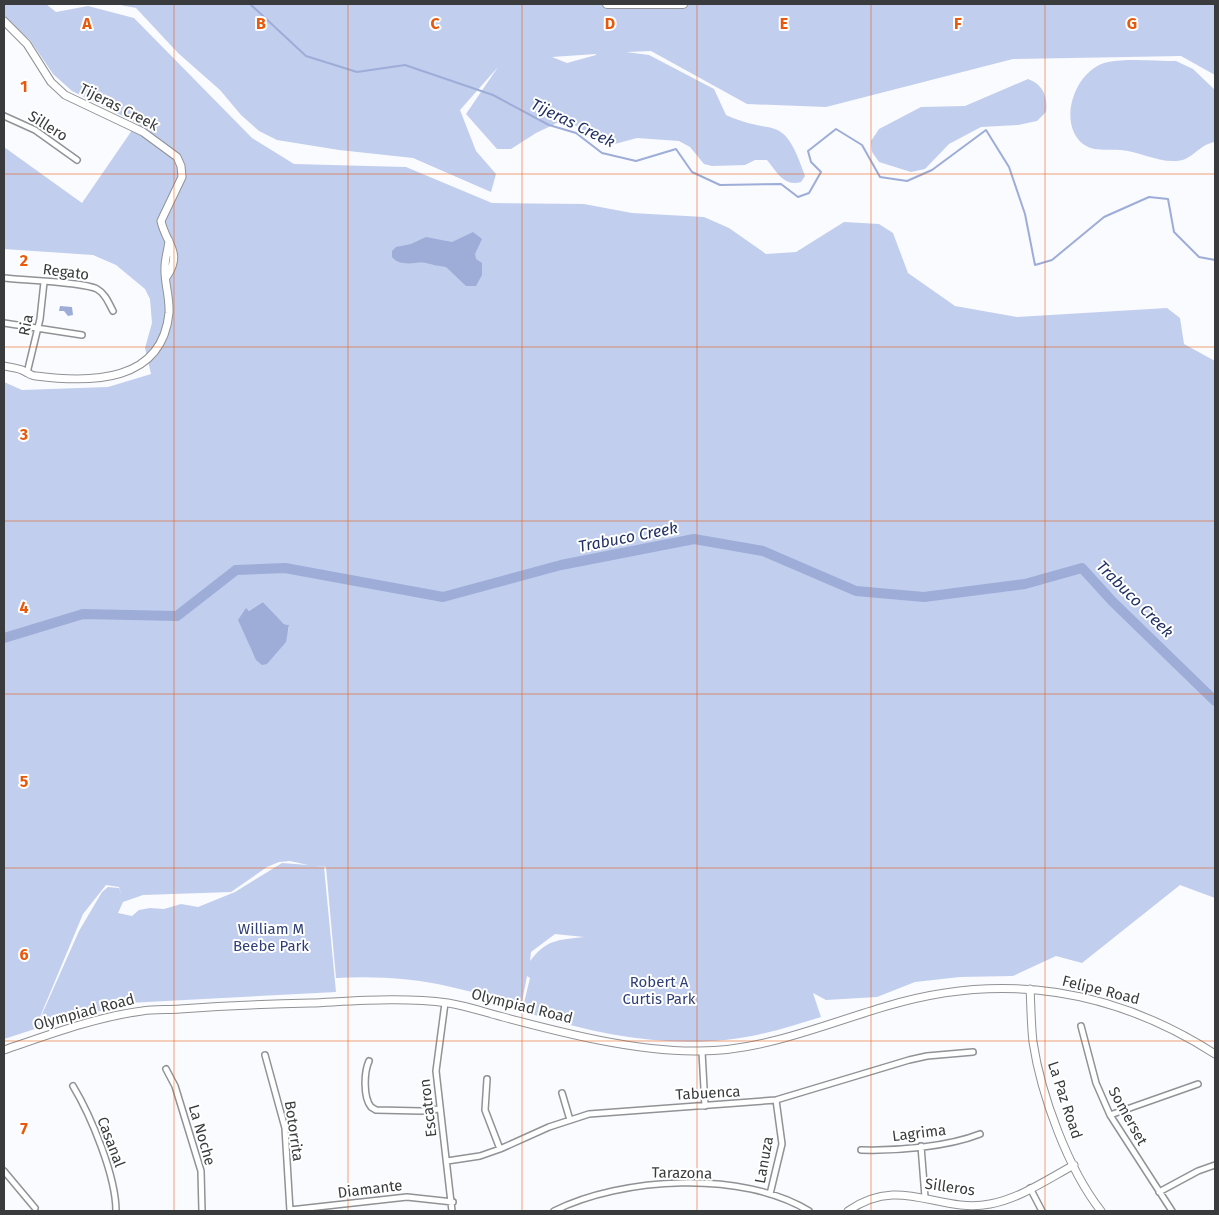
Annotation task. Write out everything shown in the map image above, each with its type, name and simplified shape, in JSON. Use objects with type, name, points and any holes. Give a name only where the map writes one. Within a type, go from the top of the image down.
[{"type":"main road","points":[[608,4],[683,4]]},
{"type":"main road","name":"Tijeras Creek","points":[[4,21],[12,32],[27,44],[51,82],[65,95],[143,132],[177,157],[181,166],[182,177],[161,221],[169,241],[164,269],[167,276],[169,312],[164,334],[152,355],[143,364],[116,374],[77,379],[30,374],[4,366]]},
{"type":"main road","name":"Tijeras Creek","points":[[4,30],[12,32]]},
{"type":"main road","name":"Olympiad Road","points":[[4,1050],[91,1023],[143,1011],[369,1001],[445,1002],[478,1008],[501,1016],[626,1044],[661,1050],[702,1052],[748,1047],[792,1036],[887,1005],[945,992],[1030,988]]},
{"type":"main road","name":"Felipe Road","points":[[1030,988],[1101,1002],[1146,1016],[1215,1054]]},
{"type":"main road","name":"La Paz Road","points":[[1030,988],[1034,1043],[1056,1125],[1074,1165],[1101,1211]]},
{"type":"main road","name":"Silleros","points":[[848,1211],[859,1204],[878,1197],[900,1194],[967,1206],[991,1208],[1074,1165]]},
{"type":"street","name":"Sillero","points":[[4,116],[35,130],[77,160]]},
{"type":"street","name":"Regato","points":[[4,278],[97,289],[106,298],[113,311]]},
{"type":"street","name":"Ria","points":[[30,374],[44,282]]},
{"type":"street","points":[[4,323],[82,335]]},
{"type":"street","name":"Escatron","points":[[445,1002],[436,1071],[439,1109],[453,1202],[452,1211]]},
{"type":"street","name":"Somerset","points":[[1081,1026],[1096,1083],[1110,1115],[1172,1211]]},
{"type":"street","points":[[702,1052],[705,1106]]},
{"type":"street","name":"Tabuenca","points":[[447,1161],[480,1156],[570,1120],[606,1112],[776,1100],[909,1060],[927,1056],[973,1052]]},
{"type":"street","name":"Botorrita","points":[[265,1055],[285,1128],[290,1210]]},
{"type":"street","points":[[369,1061],[366,1072],[366,1098],[371,1107],[421,1111],[439,1109]]},
{"type":"street","name":"La Noche","points":[[166,1069],[175,1086],[201,1171],[202,1211]]},
{"type":"street","points":[[486,1078],[485,1110],[500,1149]]},
{"type":"street","points":[[1110,1115],[1198,1084]]},
{"type":"street","name":"Casanal","points":[[73,1086],[81,1099],[111,1176],[116,1196],[116,1211]]},
{"type":"street","points":[[562,1093],[570,1120]]},
{"type":"street","name":"Lanuza","points":[[770,1194],[782,1144],[782,1132],[776,1100]]},
{"type":"street","name":"Lagrima","points":[[861,1150],[921,1146],[966,1140],[980,1134]]},
{"type":"street","points":[[921,1146],[925,1197]]},
{"type":"street","points":[[1159,1192],[1198,1171],[1215,1165]]},
{"type":"street","points":[[4,1171],[36,1208]]},
{"type":"street","name":"Tarazona","points":[[554,1211],[574,1201],[616,1189],[649,1184],[690,1183],[733,1187],[770,1194],[796,1203],[809,1211]]},
{"type":"street","points":[[1030,1188],[1042,1211]]},
{"type":"street","name":"Diamante","points":[[290,1210],[407,1197],[453,1202]]},
{"type":"green space","points":[[4,4],[46,4],[56,12],[88,6],[134,18],[252,138],[294,164],[406,167],[492,203],[584,204],[632,213],[704,217],[729,228],[766,254],[796,252],[844,222],[879,224],[893,233],[908,273],[955,306],[1017,317],[1167,308],[1180,318],[1184,344],[1215,361],[1215,898],[1180,885],[1082,963],[1056,956],[1013,976],[960,977],[915,982],[877,997],[826,1000],[813,993],[821,1017],[749,1037],[699,1042],[622,1036],[547,1019],[522,1011],[530,978],[527,976],[522,1002],[495,998],[437,984],[408,980],[365,977],[336,978],[326,867],[316,866],[324,867],[336,992],[128,1003],[35,1030],[79,931],[102,892],[108,887],[119,888],[122,898],[119,887],[106,885],[83,914],[35,1029],[4,1039],[4,382],[22,390],[108,387],[151,374],[145,348],[152,323],[150,299],[145,289],[116,265],[93,255],[4,249],[4,147],[82,203],[137,123],[72,91],[53,74],[30,40],[4,17]],"holes":[[[263,602],[284,624],[289,625],[288,632],[253,653],[240,623],[246,609],[249,611]],[[290,861],[308,865],[282,863],[235,892],[198,907],[181,904],[164,909],[150,908],[139,910],[132,916],[118,913],[123,902],[143,895],[231,892],[267,867],[279,862]],[[555,934],[584,937],[554,942],[542,948],[530,961],[531,952]]]},
{"type":"green space","points":[[115,4],[1215,4],[1215,75],[1181,56],[1013,59],[826,107],[747,104],[651,51],[626,52],[649,55],[714,89],[726,115],[743,122],[776,129],[783,134],[797,155],[805,176],[801,182],[795,183],[781,177],[767,160],[755,160],[745,165],[712,166],[704,164],[690,147],[679,141],[637,138],[611,145],[599,143],[579,127],[569,123],[557,123],[536,133],[511,149],[497,149],[466,114],[498,67],[460,110],[476,151],[496,174],[491,192],[413,158],[339,150],[277,140],[259,131],[241,115],[220,90],[178,53],[136,8]],"holes":[[[596,54],[596,55],[567,63],[552,57]]]},
{"type":"green space","points":[[1125,60],[1176,61],[1193,69],[1215,90],[1215,142],[1209,143],[1187,158],[1176,161],[1127,151],[1101,150],[1087,147],[1083,144],[1075,134],[1071,123],[1071,110],[1073,97],[1087,74],[1097,66],[1108,62]]},
{"type":"green space","points":[[1028,79],[1041,88],[1045,96],[1046,112],[1037,121],[1018,125],[981,127],[949,144],[925,169],[911,172],[879,162],[872,152],[871,141],[879,129],[921,107],[965,106]]},
{"type":"shaded area","points":[[473,232],[482,239],[475,254],[476,259],[482,263],[482,275],[476,286],[466,286],[446,267],[422,263],[404,263],[392,257],[392,251],[396,247],[411,244],[426,237],[452,242]]},
{"type":"shaded area","points":[[60,306],[72,307],[73,315],[68,316],[64,311],[59,311]]},
{"type":"shaded area","points":[[263,602],[284,624],[289,625],[286,642],[267,664],[262,665],[256,660],[238,620],[246,608],[249,611]]},
{"type":"waterway","name":"Tijeras Creek","points":[[250,4],[306,56],[357,72],[405,65],[493,95],[549,125],[576,133],[602,153],[636,161],[676,149],[692,172],[720,185],[781,184],[798,197],[809,193],[821,172],[811,162],[808,151],[836,129],[862,145],[880,177],[907,181],[932,170],[986,130],[1009,167],[1025,214],[1035,265],[1052,260],[1104,217],[1149,197],[1168,199],[1174,232],[1199,257],[1215,260]]},
{"type":"waterway","name":"Trabuco Creek","points":[[4,638],[83,614],[177,616],[236,570],[285,568],[443,597],[561,565],[694,539],[763,551],[856,591],[924,597],[1025,584],[1082,568],[1112,601],[1215,701]]},
{"type":"park label","name":"William M Beebe Park","points":[[271,938]]},
{"type":"park label","name":"Robert A Curtis Park","points":[[659,990]]}]
